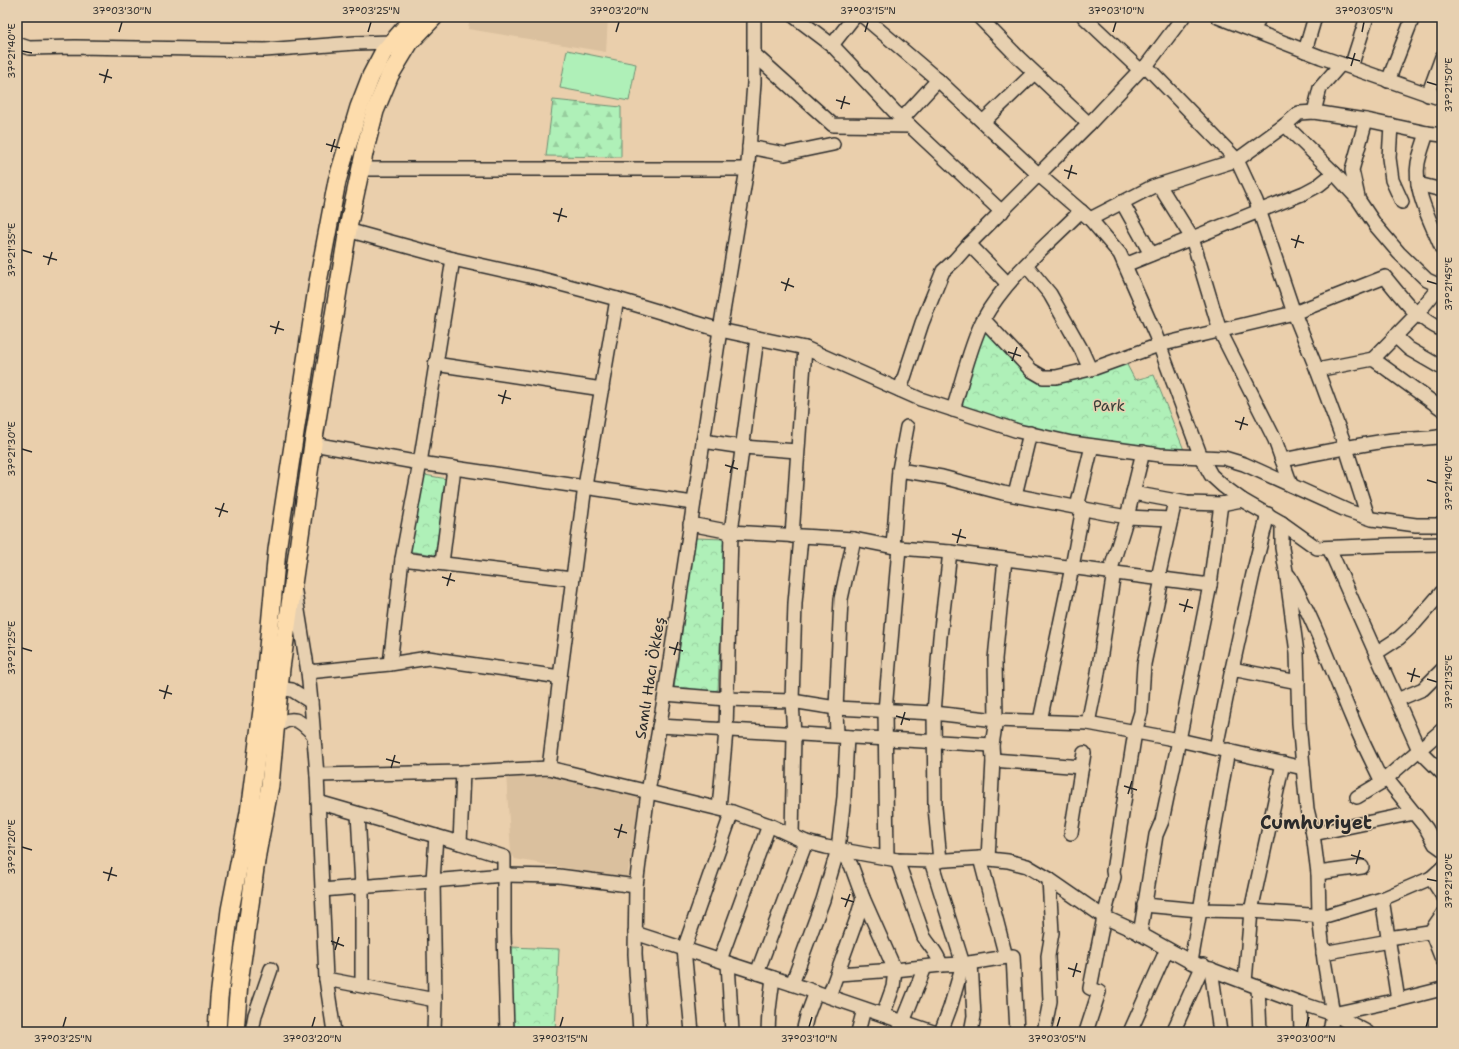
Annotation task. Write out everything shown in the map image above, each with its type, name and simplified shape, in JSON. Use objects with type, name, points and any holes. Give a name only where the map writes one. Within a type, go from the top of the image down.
[{"type":"main road","points":[[235,1032],[239,983],[257,854],[270,785],[275,728],[272,687],[277,550],[318,282],[337,181],[350,135],[371,76],[383,53],[402,30],[417,17]]},
{"type":"main road","points":[[217,1032],[219,998],[230,910],[293,580],[313,444],[348,230],[361,169],[375,111],[390,75],[410,42],[434,17]]},
{"type":"street","name":"Samlı Hacı Ökkeş","points":[[640,1032],[634,954],[636,886],[648,792],[660,726],[720,330],[747,169],[754,83],[754,17]]},
{"type":"street","points":[[795,17],[832,45],[906,122],[1002,212]]},
{"type":"street","points":[[832,45],[854,17]]},
{"type":"street","points":[[864,17],[938,80],[1039,175],[1086,215],[1120,254],[1159,345],[1201,457],[1211,475],[1223,486],[1242,500],[1282,523],[1317,548],[1442,544]]},
{"type":"street","points":[[979,17],[1034,73],[1090,124]]},
{"type":"street","points":[[1084,17],[1143,68],[1237,160],[1259,210],[1294,313],[1346,448],[1368,518]]},
{"type":"street","points":[[900,390],[922,323],[943,271],[1090,124],[1143,68],[1183,17]]},
{"type":"street","points":[[1218,17],[1305,51],[1442,100]]},
{"type":"street","points":[[1254,31],[1259,17]]},
{"type":"street","points":[[1305,51],[1316,17]]},
{"type":"street","points":[[1314,112],[1320,88],[1346,66],[1367,17]]},
{"type":"street","points":[[1388,81],[1413,17]]},
{"type":"street","points":[[17,44],[29,48],[75,47],[265,50],[355,43],[393,42]]},
{"type":"street","points":[[754,54],[833,125],[906,122]]},
{"type":"street","points":[[1428,95],[1442,57]]},
{"type":"street","points":[[983,122],[1034,73]]},
{"type":"street","points":[[906,122],[938,80]]},
{"type":"street","points":[[953,410],[976,339],[984,320],[1007,283],[1026,265],[1086,215],[1122,202],[1152,187],[1237,160],[1299,113],[1314,112],[1366,120],[1442,135]]},
{"type":"street","points":[[1358,199],[1352,170],[1366,120]]},
{"type":"street","points":[[1285,125],[1334,172],[1358,199],[1376,226],[1399,253],[1427,280],[1441,286],[1417,314],[1373,359],[1317,370]]},
{"type":"street","points":[[1391,125],[1389,158],[1392,180],[1402,202]]},
{"type":"street","points":[[1427,133],[1418,163],[1418,184],[1425,208],[1442,249]]},
{"type":"street","points":[[749,147],[785,154],[833,144]]},
{"type":"street","points":[[361,169],[747,169]]},
{"type":"street","points":[[1124,265],[1304,193],[1319,185],[1334,172]]},
{"type":"street","points":[[1418,184],[1442,190]]},
{"type":"street","points":[[1159,185],[1192,238],[1220,331],[1275,440],[1291,485]]},
{"type":"street","points":[[1122,202],[1151,254]]},
{"type":"street","points":[[348,230],[453,259],[538,278],[720,330],[805,348],[900,390],[953,410],[1030,433],[1092,446],[1143,452],[1224,458],[1244,464],[1348,511],[1368,518],[1416,526],[1442,525]]},
{"type":"street","points":[[969,244],[1007,283]]},
{"type":"street","points":[[390,664],[402,559],[420,463],[453,259]]},
{"type":"street","points":[[1026,265],[1050,294],[1081,349],[1090,369]]},
{"type":"street","points":[[984,320],[1031,370],[1043,377],[1056,377],[1090,369],[1159,345],[1294,313],[1385,276],[1411,309],[1431,325],[1442,330]]},
{"type":"street","points":[[549,768],[585,486],[617,300]]},
{"type":"street","points":[[1395,336],[1409,349],[1442,368]]},
{"type":"street","points":[[719,808],[726,731],[731,532],[757,338]]},
{"type":"street","points":[[792,835],[794,735],[792,701],[797,536],[797,451],[805,348]]},
{"type":"street","points":[[1373,359],[1442,409]]},
{"type":"street","points":[[435,364],[602,389]]},
{"type":"street","points":[[907,427],[899,470],[896,547],[884,711],[892,859],[924,937],[931,948],[937,953],[941,964]]},
{"type":"street","points":[[1015,495],[1030,433]]},
{"type":"street","points":[[1282,460],[1394,440],[1433,438],[1442,436]]},
{"type":"street","points":[[703,442],[797,451]]},
{"type":"street","points":[[313,444],[420,463],[693,503]]},
{"type":"street","points":[[1040,721],[1072,567],[1080,508],[1092,446]]},
{"type":"street","points":[[1088,724],[1097,679],[1112,572],[1143,452]]},
{"type":"street","points":[[442,563],[454,468]]},
{"type":"street","points":[[899,470],[942,477],[1015,495],[1127,517],[1171,519]]},
{"type":"street","points":[[1133,493],[1175,501],[1221,504],[1242,500]]},
{"type":"street","points":[[1086,1032],[1099,992],[1090,988],[1104,917],[1114,877],[1113,871],[1135,732],[1140,712],[1144,664],[1175,501]]},
{"type":"street","points":[[1140,934],[1156,835],[1162,820],[1210,585],[1221,504]]},
{"type":"street","points":[[1220,1032],[1202,965],[1199,910],[1232,669],[1268,514]]},
{"type":"street","points":[[1282,523],[1282,548],[1297,653],[1299,723],[1307,810],[1313,834],[1318,873],[1319,915],[1333,1014],[1330,1032]]},
{"type":"street","points":[[690,524],[731,532],[854,539],[896,547],[950,552],[1210,585]]},
{"type":"street","points":[[792,984],[823,900],[838,849],[844,797],[842,736],[836,708],[841,599],[854,539]]},
{"type":"street","points":[[1329,548],[1419,750],[1442,773]]},
{"type":"street","points":[[950,552],[940,637],[934,713],[936,861],[967,963],[974,1016],[970,1032]]},
{"type":"street","points":[[402,559],[572,579]]},
{"type":"street","points":[[1005,559],[995,659],[996,720],[992,745],[993,760],[984,859],[1006,957]]},
{"type":"street","points":[[1286,571],[1299,593],[1335,674],[1352,718],[1384,780],[1426,828],[1435,844],[1442,849]]},
{"type":"street","points":[[293,580],[308,672],[311,702],[317,775],[326,979],[334,1032]]},
{"type":"street","points":[[1376,653],[1399,638],[1415,623],[1442,592]]},
{"type":"street","points":[[308,672],[390,664],[428,658],[560,677]]},
{"type":"street","points":[[1232,669],[1298,682]]},
{"type":"street","points":[[1397,700],[1423,689],[1442,670]]},
{"type":"street","points":[[272,687],[292,690],[311,702]]},
{"type":"street","points":[[665,694],[726,699],[792,701],[836,708],[934,713],[996,720],[1088,724],[1179,740],[1303,768]]},
{"type":"street","points":[[275,728],[288,720],[296,720],[302,723],[313,734]]},
{"type":"street","points":[[660,726],[794,735],[842,736],[935,743],[992,745]]},
{"type":"street","points":[[1357,797],[1384,780],[1442,730]]},
{"type":"street","points":[[1071,833],[1084,753]]},
{"type":"street","points":[[993,760],[1082,767]]},
{"type":"street","points":[[1245,982],[1251,911],[1283,763]]},
{"type":"street","points":[[317,775],[463,772],[549,768],[719,808],[769,825],[806,842],[838,849],[892,859],[936,861],[984,859],[1008,861],[1027,866],[1049,879],[1104,917],[1166,948],[1202,965],[1300,1004],[1333,1014],[1367,1032]]},
{"type":"street","points":[[460,843],[463,772]]},
{"type":"street","points":[[318,802],[504,857],[504,932],[507,1032]]},
{"type":"street","points":[[692,1032],[684,949],[732,812]]},
{"type":"street","points":[[1313,834],[1414,813]]},
{"type":"street","points":[[358,814],[362,886],[362,985]]},
{"type":"street","points":[[732,1032],[724,961],[769,825]]},
{"type":"street","points":[[434,1032],[435,1000],[433,880],[436,836]]},
{"type":"street","points":[[757,973],[806,842]]},
{"type":"street","points":[[838,849],[851,865],[863,898],[896,970],[893,987],[883,1015]]},
{"type":"street","points":[[1318,873],[1362,867]]},
{"type":"street","points":[[1144,905],[1199,910],[1251,911],[1325,916],[1382,899],[1431,878],[1442,868]]},
{"type":"street","points":[[322,890],[504,874],[559,876],[636,886]]},
{"type":"street","points":[[1431,878],[1442,895]]},
{"type":"street","points":[[1044,1032],[1050,1001],[1048,956],[1052,933],[1049,879]]},
{"type":"street","points":[[829,996],[838,974],[863,898]]},
{"type":"street","points":[[1382,899],[1398,1000]]},
{"type":"street","points":[[1324,953],[1429,932],[1442,915]]},
{"type":"street","points":[[1431,930],[1442,959]]},
{"type":"street","points":[[635,933],[724,961],[883,1015],[901,1027],[934,1032]]},
{"type":"street","points":[[1130,1032],[1166,948]]},
{"type":"street","points":[[838,974],[896,970],[941,964],[967,963],[1013,956],[1017,1032]]},
{"type":"street","points":[[941,1032],[967,963]]},
{"type":"street","points":[[1173,1032],[1202,965]]},
{"type":"street","points":[[901,1027],[924,967]]},
{"type":"street","points":[[252,1032],[255,1015],[271,969]]},
{"type":"street","points":[[768,1032],[773,978]]},
{"type":"street","points":[[326,979],[435,1000]]},
{"type":"street","points":[[1258,987],[1260,1032]]},
{"type":"street","points":[[1333,1014],[1442,989]]},
{"type":"street","points":[[803,1032],[816,992]]},
{"type":"street","points":[[1300,1004],[1301,1032]]},
{"type":"street","points":[[858,1032],[864,1009]]},
{"type":"shaded area","points":[[470,17],[608,17],[606,52],[468,29]]},
{"type":"shaded area","points":[[506,773],[546,774],[641,796],[627,879],[515,859],[511,853]]},
{"type":"green space","points":[[567,50],[636,64],[629,101],[560,88]]},
{"type":"green space","points":[[553,100],[621,107],[621,157],[546,156]]},
{"type":"green space","name":"Park","points":[[983,329],[993,335],[1015,363],[1039,381],[1126,363],[1135,380],[1154,375],[1184,450],[1110,443],[1053,434],[957,407]]},
{"type":"green space","points":[[419,474],[447,479],[435,555],[407,551]]},
{"type":"green space","points":[[695,538],[725,539],[718,690],[712,691],[674,688]]},
{"type":"green space","points":[[511,947],[559,949],[555,1032],[512,1032]]},
{"type":"district","name":"Cumhuriyet","points":[[1316,822]]}]
